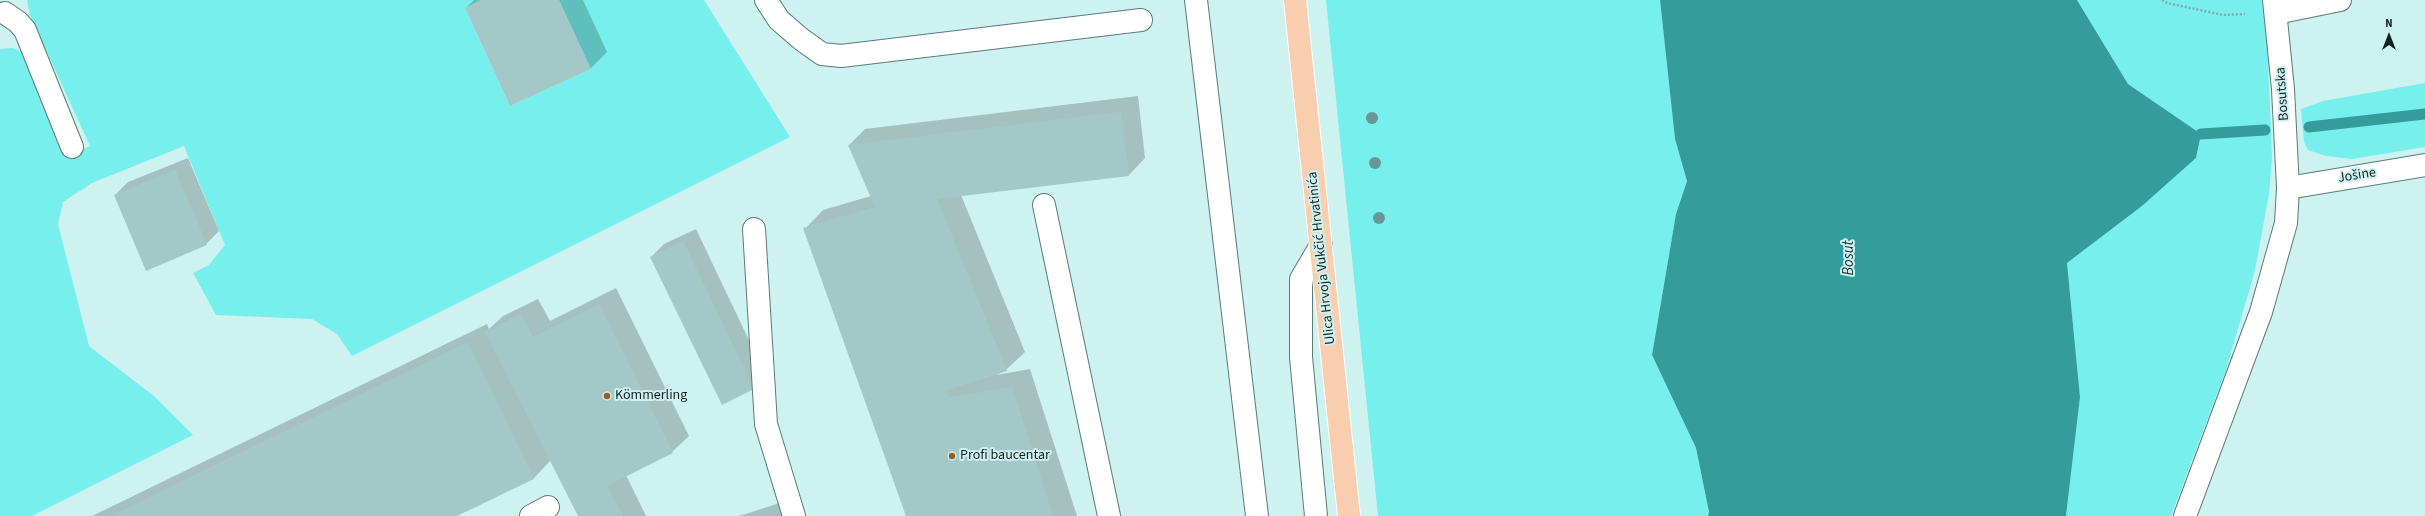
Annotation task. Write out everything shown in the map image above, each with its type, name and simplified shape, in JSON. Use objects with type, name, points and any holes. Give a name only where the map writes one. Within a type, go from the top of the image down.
[{"type":"main road","name":"Ulica Hrvoja Vukčić Hrvatinića","points":[[1295,0],[1349,516]]},
{"type":"street","points":[[766,0],[779,20],[801,39],[822,54],[841,56],[1141,20]]},
{"type":"street","points":[[1196,0],[1257,516]]},
{"type":"street","points":[[2275,6],[2340,0]]},
{"type":"street","name":"Bosutska","points":[[2185,516],[2261,312],[2286,223],[2288,188],[2283,89],[2275,6]]},
{"type":"street","points":[[3,12],[18,22],[25,30],[72,147]]},
{"type":"street","name":"Jošine","points":[[2288,188],[2425,165]]},
{"type":"street","points":[[1044,205],[1109,516]]},
{"type":"street","points":[[754,229],[766,424],[794,516]]},
{"type":"street","points":[[1316,516],[1301,357],[1301,279],[1320,245]]},
{"type":"path","points":[[2162,0],[2167,3],[2224,15],[2275,6]]},
{"type":"shaded area","points":[[27,0],[481,0],[465,8],[510,106],[591,69],[559,0],[704,0],[790,137],[352,356],[337,334],[312,319],[216,315],[193,273],[209,265],[225,245],[184,146],[92,183],[63,202],[58,224],[89,346],[155,397],[193,435],[32,516],[0,516],[0,49],[13,48],[25,53],[69,156],[90,146],[30,15]]},
{"type":"shaded area","points":[[1326,0],[1660,0],[1675,139],[1687,181],[1676,214],[1652,355],[1696,448],[1709,512],[1708,516],[1378,516]]},
{"type":"shaded area","points":[[2077,0],[2262,0],[2267,36],[2272,157],[2269,194],[2255,270],[2226,370],[2171,516],[2066,516],[2080,397],[2067,263],[2142,206],[2196,158],[2201,134],[2128,84]]},
{"type":"shaded area","points":[[2425,83],[2425,147],[2352,159],[2326,156],[2308,150],[2304,142],[2301,109],[2323,101]]},
{"type":"water","name":"Bosut","points":[[1660,0],[2077,0],[2128,84],[2201,134],[2196,158],[2142,206],[2067,263],[2080,397],[2066,516],[1708,516],[1709,512],[1696,448],[1652,355],[1676,214],[1687,181],[1675,139]]},
{"type":"building","points":[[481,0],[559,0],[591,69],[510,106],[465,8]]},
{"type":"building","points":[[1121,112],[1129,176],[937,199],[1007,371],[946,390],[949,398],[1012,387],[1053,516],[906,516],[803,228],[875,207],[848,145]]},
{"type":"building","points":[[175,170],[207,245],[146,271],[114,195]]},
{"type":"building","points":[[683,241],[754,389],[722,405],[650,257]]},
{"type":"building","points":[[599,304],[673,453],[607,486],[623,516],[578,516],[485,332],[521,314],[533,337]]},
{"type":"building","points":[[468,342],[534,479],[457,516],[111,516]]},
{"type":"waterway","points":[[2309,127],[2425,114]]},
{"type":"waterway","points":[[2201,134],[2265,130]]},
{"type":"place","name":"Kömmerling","points":[[607,396]]},
{"type":"place","name":"Profi baucentar","points":[[952,456]]}]
